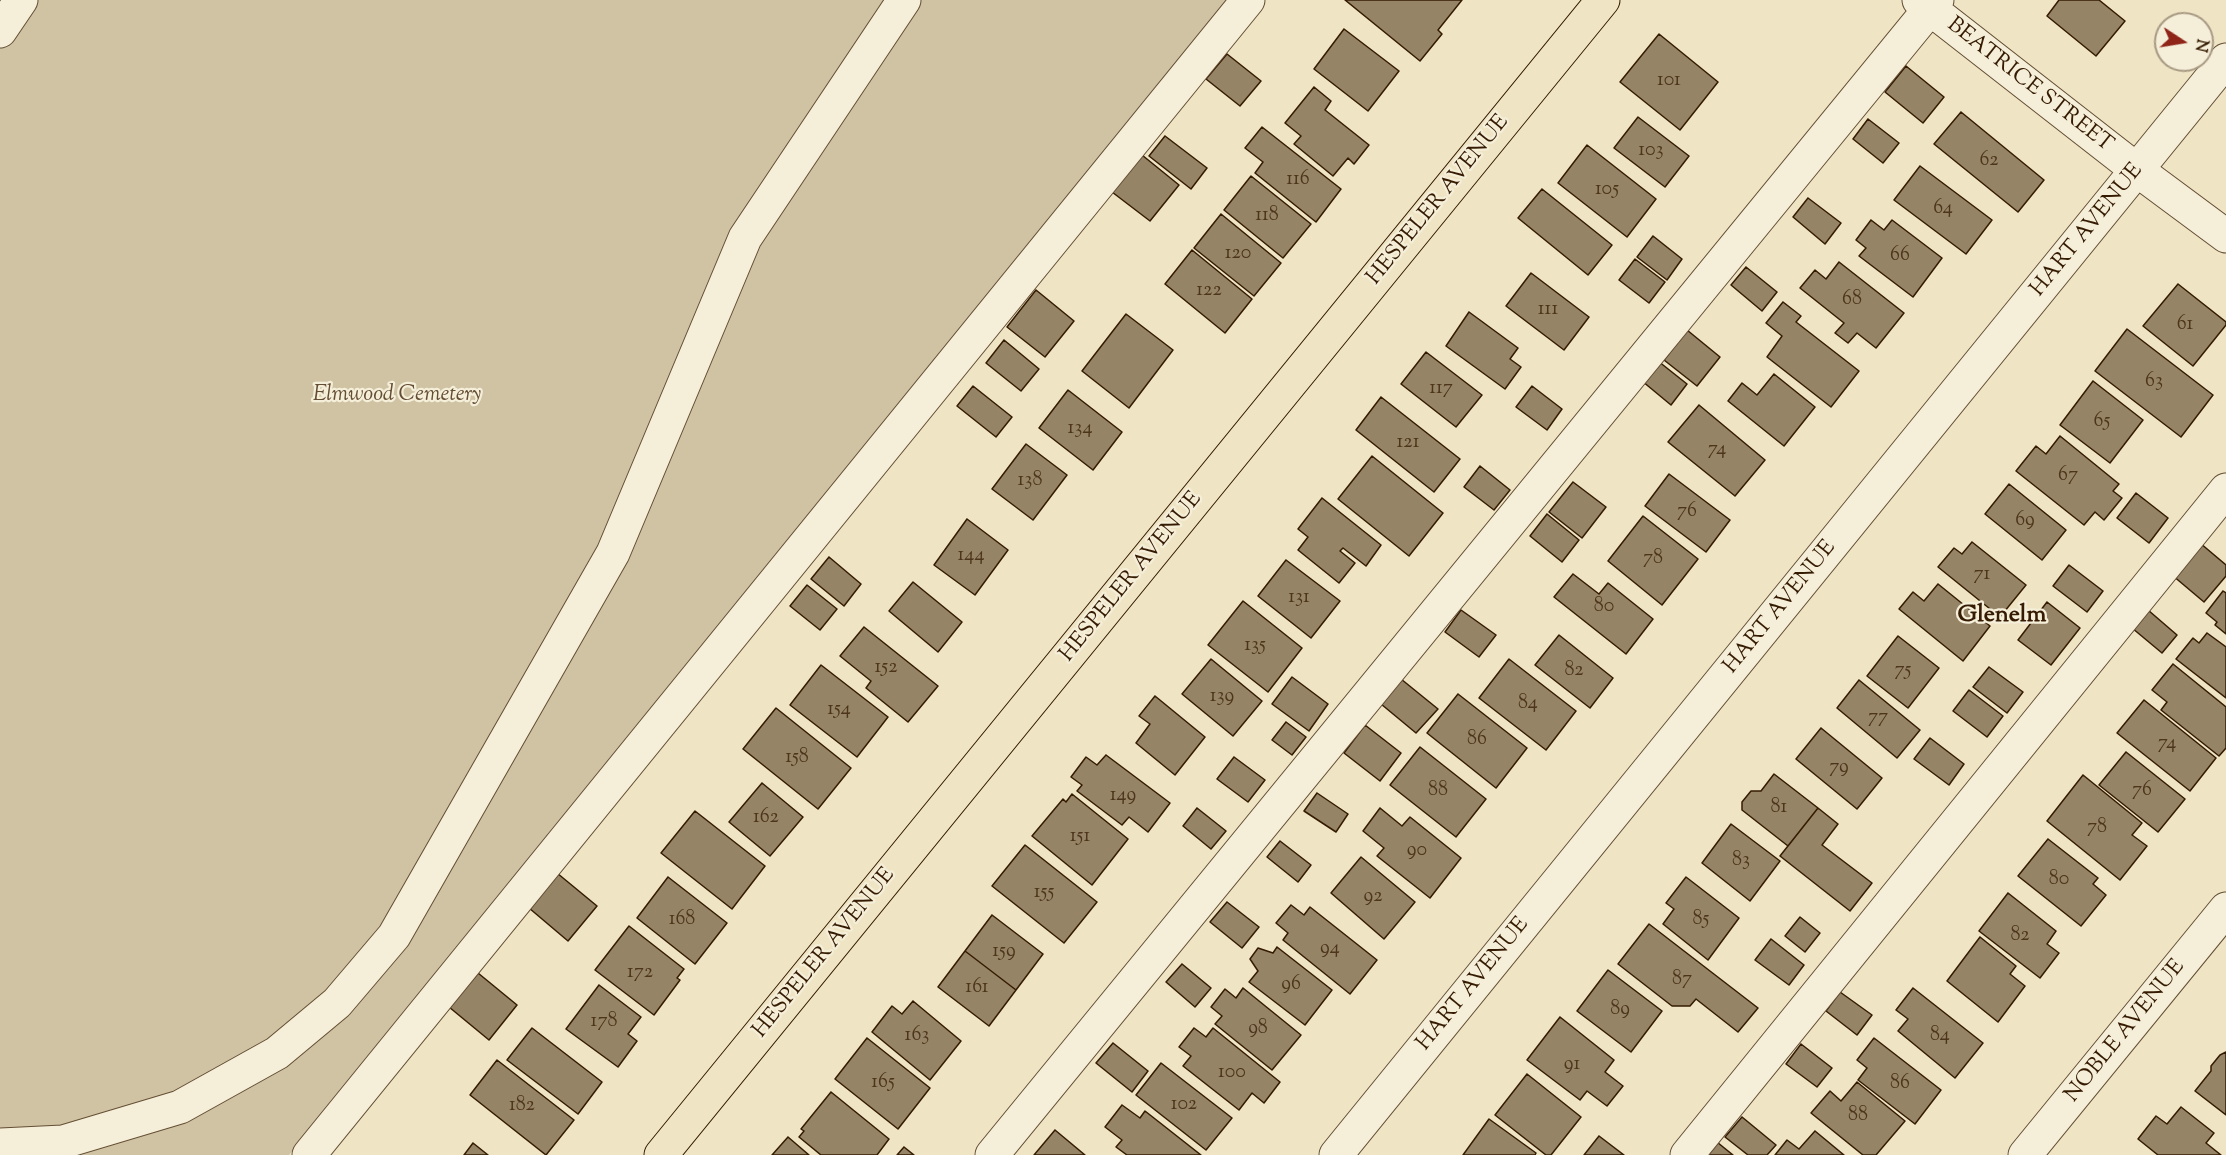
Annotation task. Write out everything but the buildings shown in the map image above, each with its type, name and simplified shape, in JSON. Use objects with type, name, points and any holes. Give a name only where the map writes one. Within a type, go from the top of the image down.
[{"type":"main road","name":"HESPELER AVENUE","points":[[662,1155],[1603,0]]},
{"type":"street","points":[[0,31],[21,0]]},
{"type":"street","points":[[0,1145],[63,1142],[180,1107],[277,1053],[337,1003],[394,936],[613,553],[745,238],[904,0]]},
{"type":"street","points":[[309,1155],[1248,0]]},
{"type":"street","points":[[992,1155],[1929,3]]},
{"type":"street","name":"BEATRICE STREET","points":[[1929,3],[2137,170],[2226,236]]},
{"type":"street","name":"HART AVENUE","points":[[1336,1155],[2226,60]]},
{"type":"street","points":[[1687,1155],[2226,490]]},
{"type":"street","name":"NOBLE AVENUE","points":[[2025,1155],[2226,909]]},
{"type":"green space","name":"Elmwood Cemetery","points":[[0,0],[1229,0],[289,1155],[0,1155]]},
{"type":"district","name":"Glenelm","points":[[2002,617]]}]
